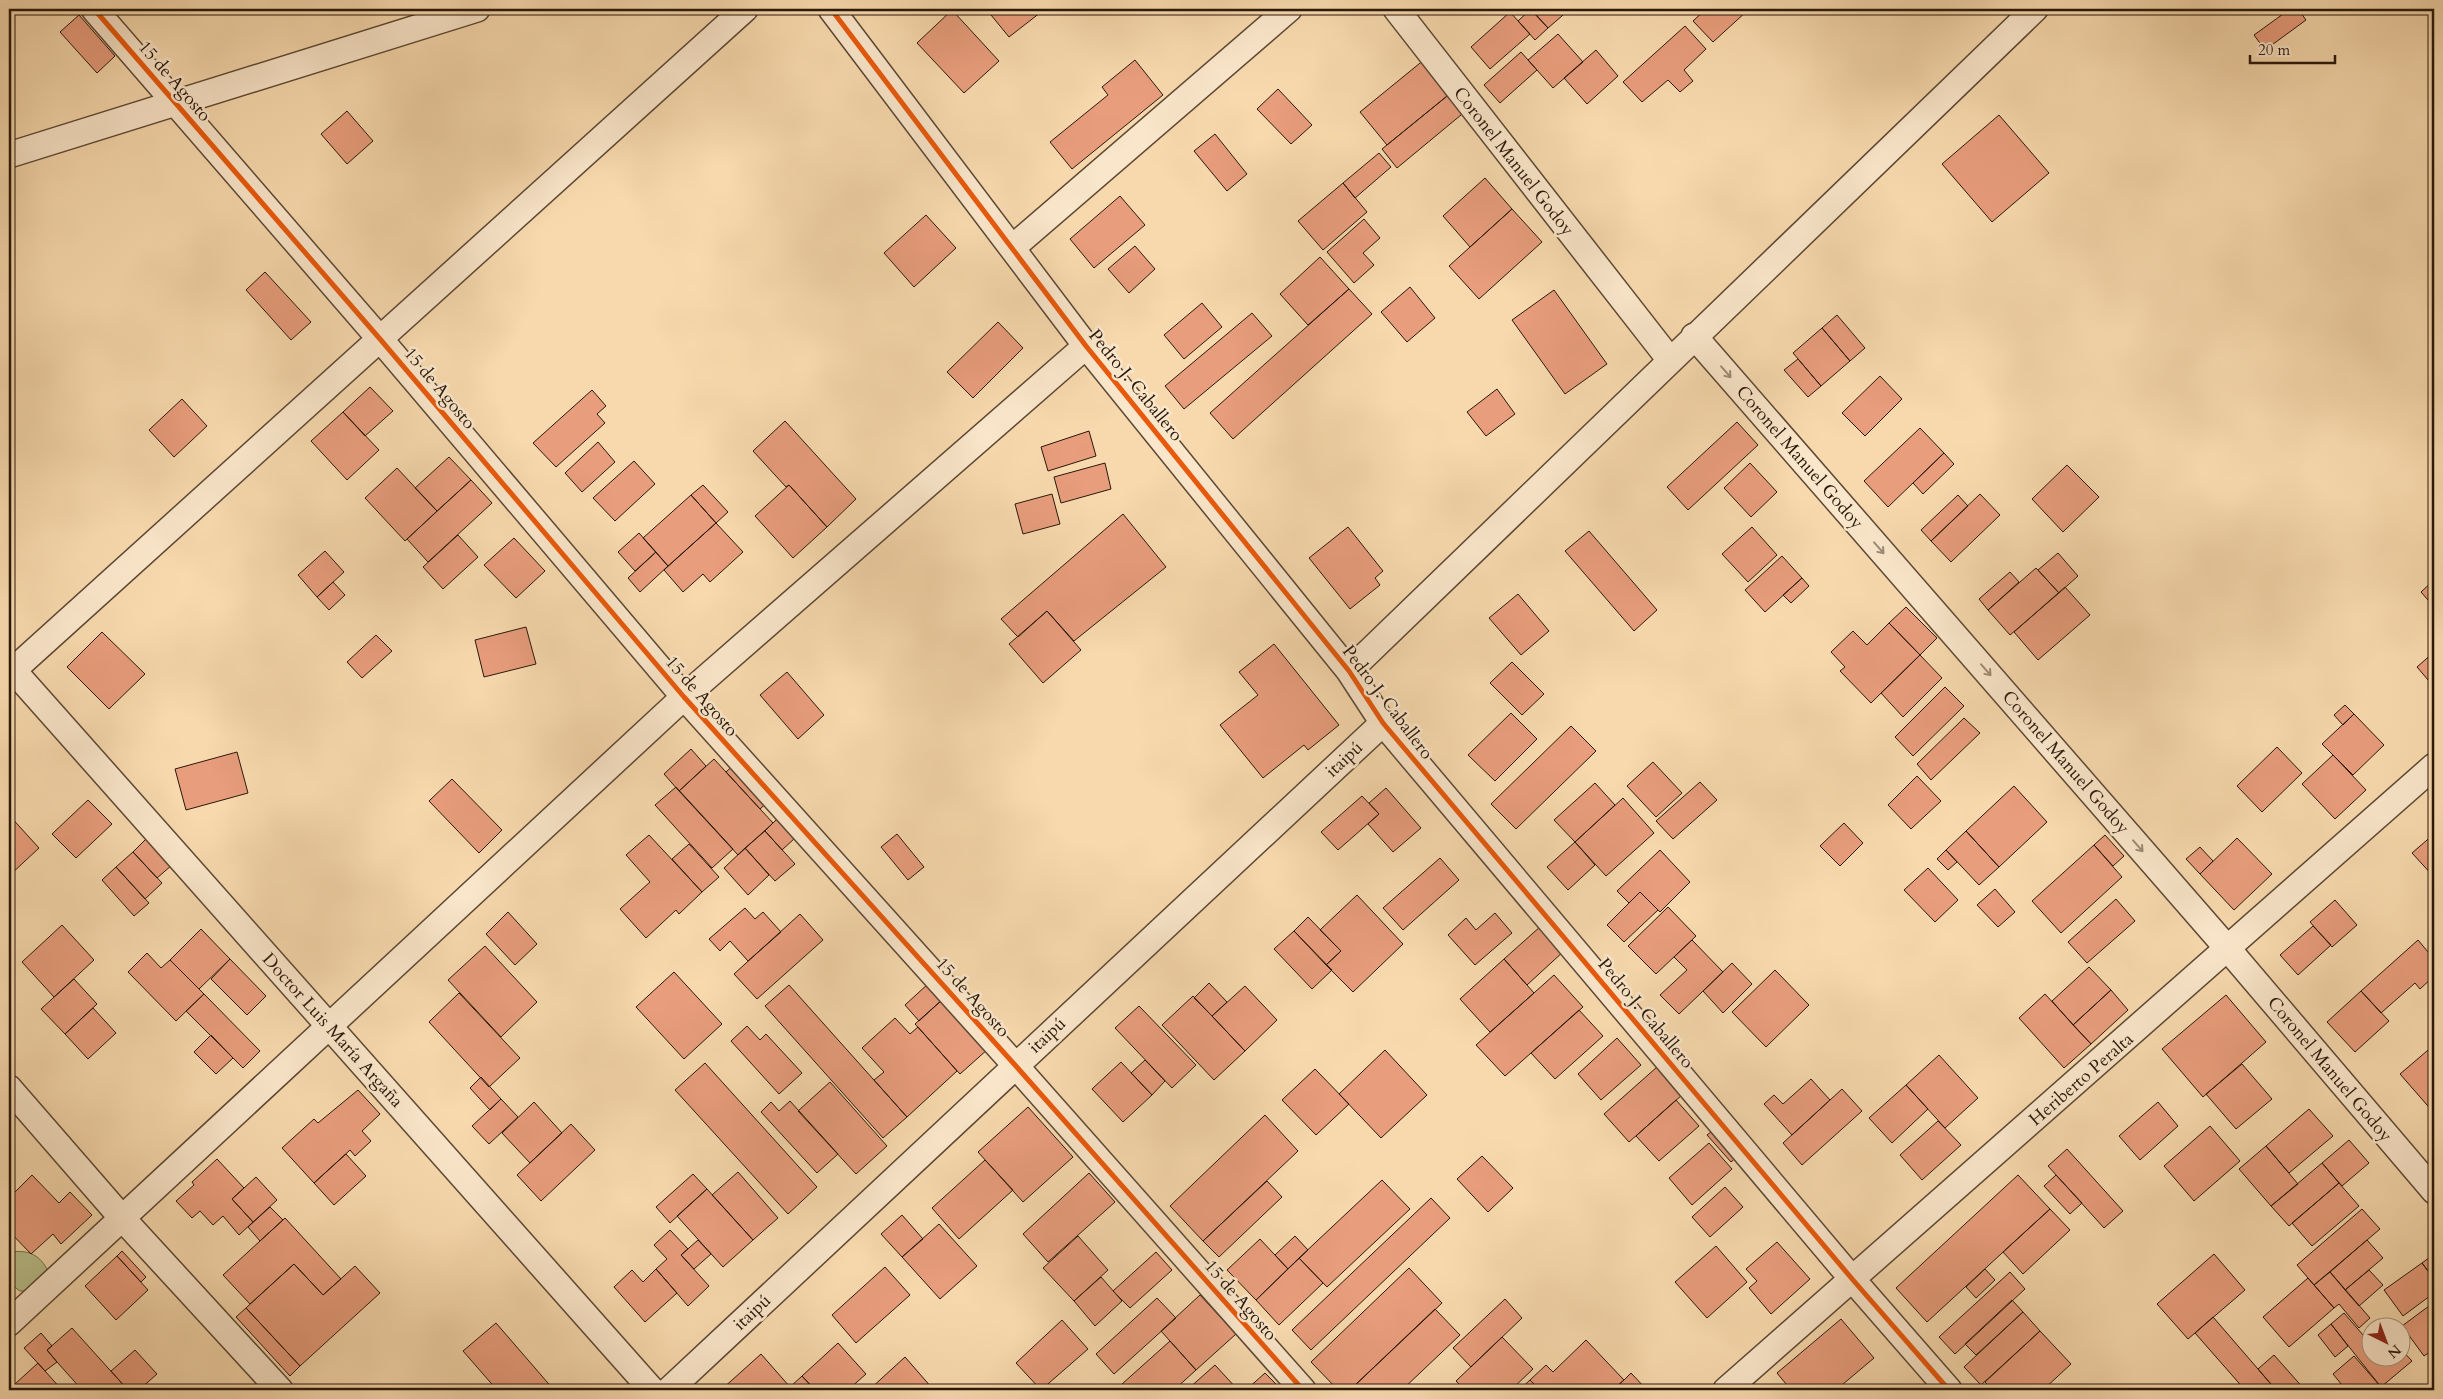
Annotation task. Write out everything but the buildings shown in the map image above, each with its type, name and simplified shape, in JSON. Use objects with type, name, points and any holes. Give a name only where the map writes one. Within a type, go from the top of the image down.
[{"type":"street","name":"15 de Agosto","points":[[94,9],[380,339],[684,697],[1015,1065],[1303,1390]]},
{"type":"street","points":[[9,155],[477,9]]},
{"type":"street","points":[[11,672],[745,9]]},
{"type":"street","name":"Pedro J. Caballero","points":[[831,9],[1086,346],[1349,671],[1383,723],[1853,1280],[1949,1390]]},
{"type":"street","points":[[1012,248],[1289,9]]},
{"type":"street","name":"Coronel Manuel Godoy","points":[[1396,9],[1670,360]]},
{"type":"street","points":[[1349,671],[1694,336],[2036,9]]},
{"type":"street","name":"Coronel Manuel Godoy","points":[[1694,336],[2228,948],[2434,1192]]},
{"type":"street","points":[[9,1324],[328,1025],[684,697],[1086,346]]},
{"type":"street","name":"Doctor Luis María Argaña","points":[[11,672],[652,1390]]},
{"type":"street","name":"itaipú","points":[[669,1390],[1383,723]]},
{"type":"street","name":"Heriberto Peralta","points":[[1726,1390],[2434,766]]},
{"type":"street","points":[[9,1088],[122,1218],[280,1390]]},
{"type":"green space","points":[[9,1252],[27,1252],[36,1256],[47,1269],[45,1279],[32,1291],[20,1291],[9,1283]]},
{"type":"cycle path","points":[[94,9],[380,339],[684,697],[1015,1065],[1303,1390]]},
{"type":"cycle path","points":[[831,9],[1086,346],[1349,671],[1383,723],[1853,1280],[1949,1390]]}]
